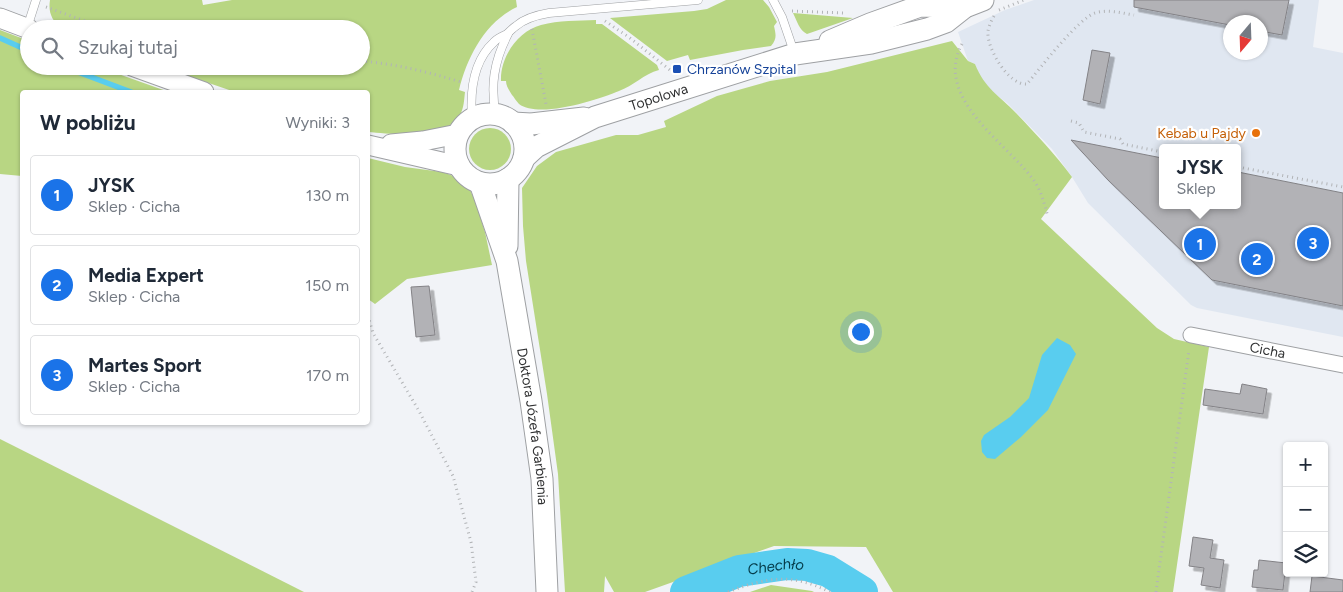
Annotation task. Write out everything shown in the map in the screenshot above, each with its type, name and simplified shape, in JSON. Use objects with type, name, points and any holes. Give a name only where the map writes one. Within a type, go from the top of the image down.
[{"type":"main road","name":"Topolowa","points":[[524,158],[536,147],[594,117],[801,53],[872,43],[927,29],[946,22],[970,2]]},
{"type":"main road","points":[[484,115],[504,119],[521,133],[525,146],[524,158],[520,167],[508,179],[499,183],[480,183],[465,174],[459,166],[455,150],[465,126],[484,115]]},
{"type":"main road","name":"Topolowa","points":[[504,119],[531,124],[594,117]]},
{"type":"main road","name":"Doktora Józefa Garbienia","points":[[507,261],[508,179]]},
{"type":"main road","name":"Doktora Józefa Garbienia","points":[[480,183],[507,261],[531,401],[542,479],[548,592]]},
{"type":"street","points":[[0,18],[20,26]]},
{"type":"street","points":[[157,75],[198,90]]},
{"type":"street","points":[[370,145],[423,142],[465,126]]},
{"type":"street","points":[[370,145],[459,166]]},
{"type":"street","name":"Cicha","points":[[1191,335],[1343,366]]},
{"type":"lane","points":[[465,126],[477,68],[484,54],[494,42],[522,22],[530,18],[556,12],[698,0]]},
{"type":"lane","points":[[773,0],[801,53]]},
{"type":"lane","points":[[30,20],[35,1]]},
{"type":"lane","points":[[504,119],[492,87],[494,69],[500,48],[509,33]]},
{"type":"path","points":[[1024,0],[997,11],[991,21],[988,32],[992,51],[996,58],[1011,78],[1022,84],[1027,84],[1079,23],[1094,13],[1109,11],[1134,15]]},
{"type":"path","points":[[35,1],[83,20]]},
{"type":"path","points":[[790,11],[850,13]]},
{"type":"path","points":[[530,18],[548,112]]},
{"type":"path","points":[[602,19],[630,38],[670,70]]},
{"type":"path","points":[[962,44],[954,65],[966,104],[982,125],[1023,166],[1040,191],[1048,216]]},
{"type":"path","points":[[370,62],[427,72],[464,83]]},
{"type":"path","points":[[1071,121],[1080,123],[1084,132],[1120,139],[1123,144],[1159,151]]},
{"type":"path","points":[[1241,167],[1343,187]]},
{"type":"path","points":[[370,323],[373,333],[419,411],[453,476],[471,542],[476,582],[472,592]]},
{"type":"path","points":[[1156,592],[1191,335]]},
{"type":"path","points":[[728,592],[750,584],[773,579],[804,580],[830,592]]},
{"type":"shaded area","points":[[1034,0],[1319,0],[1313,47],[1343,53],[1343,337],[1197,308],[1191,305],[1088,203],[1052,149],[1007,103],[991,91],[980,78],[975,64],[968,61],[958,32],[1005,10]]},
{"type":"green space","points":[[50,0],[202,0],[203,5],[232,0],[516,0],[517,7],[487,31],[472,53],[459,90],[465,92],[460,115],[442,129],[417,134],[370,132],[370,90],[229,90],[185,75],[370,75],[370,20],[54,20],[50,9]]},
{"type":"green space","points":[[726,0],[763,0],[777,22],[774,26],[776,34],[773,44],[771,46],[690,60],[688,55],[667,61],[610,18],[707,9]]},
{"type":"green space","points":[[793,13],[853,18],[807,34],[800,28]]},
{"type":"green space","points":[[596,20],[596,24],[602,24],[657,65],[659,70],[648,74],[624,89],[568,107],[540,110],[519,104],[509,90],[506,81],[501,81],[501,72],[507,54],[518,39],[533,28],[548,23]]},
{"type":"green space","points":[[0,30],[20,38],[20,75],[121,75],[163,90],[20,90],[20,176],[0,174]]},
{"type":"green space","points":[[952,41],[968,61],[975,64],[988,86],[1038,136],[1072,177],[1041,219],[1157,328],[1174,339],[1209,347],[1173,592],[893,592],[866,547],[774,546],[645,592],[614,592],[605,576],[604,592],[565,592],[558,474],[526,261],[523,226],[522,188],[537,166],[556,152],[616,135],[638,135],[666,127],[664,121],[717,96],[770,81],[827,72]]},
{"type":"green space","points":[[490,128],[505,134],[511,149],[505,164],[490,170],[475,164],[469,149],[475,134]]},
{"type":"green space","points":[[370,158],[451,175],[469,188],[475,200],[485,232],[492,265],[407,279],[375,304],[370,300]]},
{"type":"green space","points":[[0,439],[304,592],[0,592]]},
{"type":"green space","points":[[771,585],[812,591],[814,592],[750,592]]},
{"type":"water","points":[[1057,338],[1070,345],[1076,354],[1048,410],[995,459],[987,458],[982,452],[981,441],[984,435],[1010,417],[1029,398],[1042,355]]},
{"type":"building","points":[[1134,0],[1289,0],[1282,35],[1268,32],[1268,15],[1223,15],[1223,24],[1134,7]]},
{"type":"building","points":[[1092,50],[1110,53],[1100,104],[1083,100]]},
{"type":"building","points":[[1071,140],[1159,157],[1159,209],[1241,209],[1241,173],[1343,193],[1343,306],[1212,280],[1108,180]]},
{"type":"building","points":[[429,286],[435,335],[416,337],[411,287]]},
{"type":"building","points":[[1242,384],[1267,389],[1263,414],[1203,405],[1205,389],[1240,394]]},
{"type":"building","points":[[1193,537],[1213,540],[1210,558],[1224,560],[1220,588],[1201,585],[1204,568],[1189,566]]},
{"type":"building","points":[[1259,560],[1283,563],[1283,590],[1252,587],[1254,570],[1258,570]]},
{"type":"building","points":[[1312,577],[1343,580],[1343,592],[1310,592]]},
{"type":"waterway","points":[[0,38],[20,47]]},
{"type":"waterway","points":[[86,75],[126,90]]},
{"type":"waterway","name":"Chechło","points":[[686,592],[739,571],[787,564],[807,565],[828,571],[862,592]]},
{"type":"place","name":"Chrzanów Szpital","points":[[677,69]]},
{"type":"place","name":"Kebab u Pajdy","points":[[1256,133]]},
{"type":"place","name":"Martes Sport","points":[[1313,243]]},
{"type":"place","name":"JYSK","points":[[1200,244]]},
{"type":"place","name":"Media Expert","points":[[1257,259]]}]
